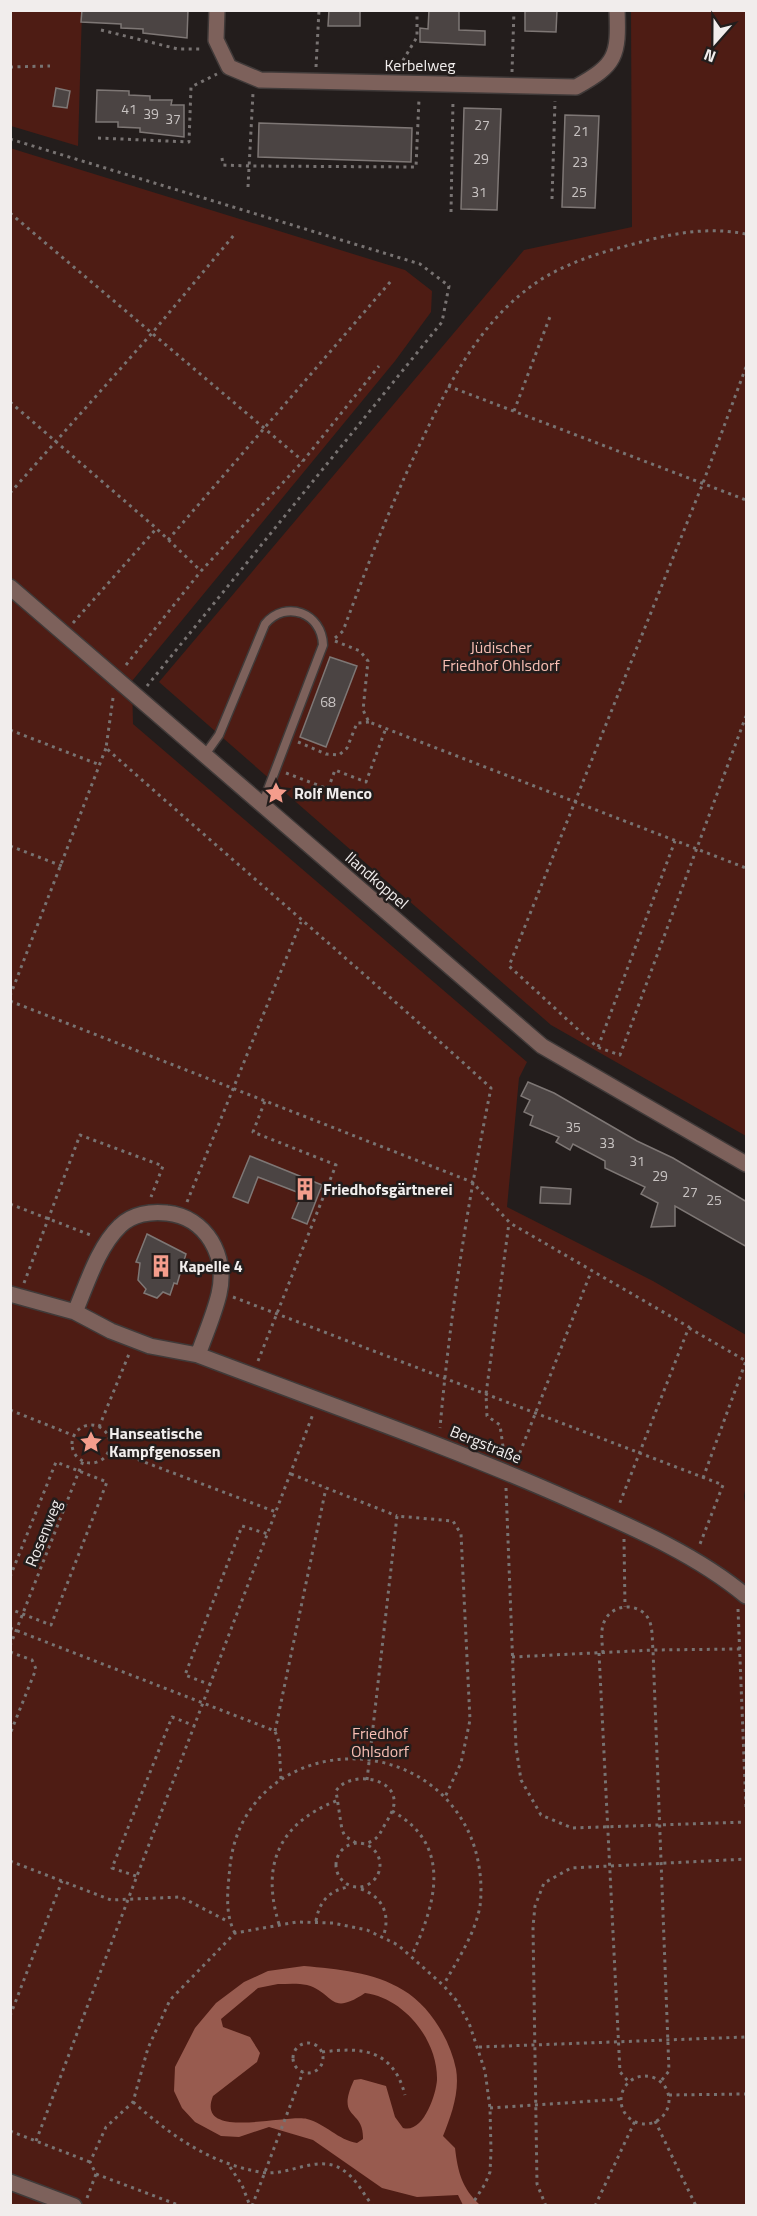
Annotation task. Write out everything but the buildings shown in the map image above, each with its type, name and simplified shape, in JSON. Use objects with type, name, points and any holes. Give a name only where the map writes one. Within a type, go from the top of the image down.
[{"type":"street","points":[[217,10],[216,40],[229,67]]},
{"type":"street","name":"Kerbelweg","points":[[229,67],[260,80],[454,82],[576,87],[604,71],[618,43],[617,10]]},
{"type":"street","name":"Ilandkoppel","points":[[10,587],[542,1046],[747,1164]]},
{"type":"street","points":[[75,1312],[100,1256],[119,1226],[135,1216],[144,1214],[156,1212],[182,1214],[200,1224],[214,1244],[220,1272],[220,1292],[198,1355]]},
{"type":"street","name":"Bergstraße","points":[[15,1295],[75,1312],[135,1340],[198,1355],[509,1472],[619,1522],[693,1560],[742,1592]]},
{"type":"street","points":[[10,2182],[74,2205]]},
{"type":"lane","points":[[204,756],[219,735],[265,624],[275,615],[289,610],[305,614],[312,619],[321,633],[322,645],[262,805]]},
{"type":"path","points":[[316,81],[319,10]]},
{"type":"path","points":[[390,83],[417,37],[417,10]]},
{"type":"path","points":[[512,85],[514,10]]},
{"type":"path","points":[[101,30],[178,49],[220,48]]},
{"type":"path","points":[[10,67],[50,66]]},
{"type":"path","points":[[98,138],[189,142],[191,87],[229,67]]},
{"type":"path","points":[[248,187],[254,77]]},
{"type":"path","points":[[222,158],[224,165],[416,167],[420,82]]},
{"type":"path","points":[[451,212],[454,82]]},
{"type":"path","points":[[552,199],[556,87]]},
{"type":"path","points":[[10,140],[420,264],[449,286],[442,322],[138,697]]},
{"type":"path","points":[[10,213],[303,460]]},
{"type":"path","points":[[369,722],[363,710],[368,661],[360,651],[333,640],[343,631],[377,536],[448,386],[480,335],[518,297],[545,277],[604,252],[697,230],[747,234]]},
{"type":"path","points":[[10,493],[153,332],[234,235]]},
{"type":"path","points":[[168,540],[391,281]]},
{"type":"path","points":[[514,411],[551,314]]},
{"type":"path","points":[[10,996],[106,748],[116,678],[201,571],[303,460],[379,366]]},
{"type":"path","points":[[747,367],[703,483],[509,966],[597,1047],[620,1055],[747,716]]},
{"type":"path","points":[[448,386],[747,500]]},
{"type":"path","points":[[10,402],[156,528],[201,571]]},
{"type":"path","points":[[64,634],[156,528]]},
{"type":"path","points":[[288,738],[326,754],[339,755],[347,748],[357,723],[369,722],[747,868]]},
{"type":"path","points":[[276,769],[328,789],[335,770],[366,782],[386,728]]},
{"type":"path","points":[[10,730],[100,765]]},
{"type":"path","points":[[106,748],[491,1088],[472,1182],[445,1378],[439,1445]]},
{"type":"path","points":[[597,1047],[675,841]]},
{"type":"path","points":[[10,846],[62,866]]},
{"type":"path","points":[[182,1214],[301,922]]},
{"type":"path","points":[[10,1001],[472,1182],[510,1223],[746,1361],[703,1478]]},
{"type":"path","points":[[252,1376],[336,1165],[253,1132],[265,1101]]},
{"type":"path","points":[[15,1295],[48,1219],[80,1135],[163,1166],[144,1214]]},
{"type":"path","points":[[10,1204],[109,1243]]},
{"type":"path","points":[[510,1223],[486,1395],[487,1416],[500,1425],[509,1472],[512,1657],[516,1747],[521,1780],[541,1815],[572,1828],[747,1822]]},
{"type":"path","points":[[509,1472],[536,1413],[591,1272]]},
{"type":"path","points":[[220,1292],[723,1485],[693,1560]]},
{"type":"path","points":[[625,1607],[619,1522],[638,1453],[689,1327]]},
{"type":"path","points":[[99,1427],[135,1340]]},
{"type":"path","points":[[36,2141],[318,1399]]},
{"type":"path","points":[[10,1410],[75,1436]]},
{"type":"path","points":[[82,1427],[99,1427],[107,1434],[110,1449],[102,1460],[90,1463],[83,1461],[75,1453],[75,1436],[82,1427]]},
{"type":"path","points":[[110,1449],[276,1512]]},
{"type":"path","name":"Rosenweg","points":[[10,1646],[83,1461]]},
{"type":"path","points":[[10,1577],[56,1462],[107,1482],[51,1625],[10,1609]]},
{"type":"path","points":[[291,1474],[397,1515],[453,1521],[461,1534],[470,1720],[461,1763],[445,1797]]},
{"type":"path","points":[[281,1780],[279,1742],[275,1731],[326,1488]]},
{"type":"path","points":[[367,1780],[397,1515]]},
{"type":"path","points":[[211,1685],[185,1675],[197,1643],[242,1526],[268,1534]]},
{"type":"path","points":[[742,1592],[740,1649],[747,1808]]},
{"type":"path","points":[[629,2082],[620,2072],[618,2042],[601,1653],[605,1619],[611,1612],[625,1607],[642,1611],[649,1620],[653,1650],[669,2071],[661,2081]]},
{"type":"path","points":[[10,1628],[275,1731]]},
{"type":"path","points":[[512,1657],[653,1650],[740,1649]]},
{"type":"path","points":[[10,1652],[32,1660],[36,1669],[10,1734]]},
{"type":"path","points":[[136,1876],[112,1869],[172,1716],[195,1726]]},
{"type":"path","points":[[235,1933],[229,1922],[232,1851],[241,1824],[259,1799],[281,1780],[308,1766],[328,1761],[370,1759],[398,1766],[423,1779],[445,1797],[463,1820],[475,1847],[481,1876],[480,1906],[471,1935],[443,1985]]},
{"type":"path","points":[[354,1779],[367,1780],[384,1785],[392,1794],[392,1810],[379,1837],[373,1842],[364,1844],[356,1843],[345,1836],[336,1801],[339,1786],[354,1779]]},
{"type":"path","points":[[279,1924],[272,1901],[271,1879],[275,1858],[284,1838],[298,1822],[316,1809],[336,1801]]},
{"type":"path","points":[[392,1810],[409,1820],[422,1835],[433,1864],[435,1893],[412,1956]]},
{"type":"path","points":[[351,1887],[339,1878],[336,1863],[342,1849],[356,1843]]},
{"type":"path","points":[[316,1921],[323,1901],[340,1889],[366,1887],[377,1878],[381,1864],[376,1851],[364,1844]]},
{"type":"path","points":[[546,2205],[537,2184],[533,1927],[538,1894],[544,1883],[571,1868],[747,1859]]},
{"type":"path","points":[[10,1861],[111,1900],[181,1897],[229,1922]]},
{"type":"path","points":[[10,2016],[62,1881]]},
{"type":"path","points":[[360,1888],[378,1898],[384,1907],[387,1917],[383,1937]]},
{"type":"path","points":[[90,2162],[106,2127],[134,2102],[148,2048],[170,2000],[235,1933],[279,1924],[316,1921],[350,1926],[383,1937],[412,1956],[443,1985],[460,2008],[478,2048],[490,2108],[490,2172],[479,2197],[471,2205]]},
{"type":"path","points":[[478,2048],[747,2037]]},
{"type":"path","points":[[322,2052],[320,2066],[313,2072],[303,2072],[293,2062],[297,2047],[310,2043],[322,2052],[361,2049],[375,2054],[392,2065],[405,2095]]},
{"type":"path","points":[[251,2205],[303,2072]]},
{"type":"path","points":[[646,2076],[661,2081],[669,2096],[667,2111],[655,2121],[635,2121],[625,2112],[621,2099],[629,2082],[646,2076]]},
{"type":"path","points":[[669,2096],[747,2094]]},
{"type":"path","points":[[490,2108],[621,2099]]},
{"type":"path","points":[[134,2102],[189,2146],[229,2165],[264,2173],[282,2173],[313,2163],[339,2167],[354,2179],[373,2205]]},
{"type":"path","points":[[595,2205],[635,2121]]},
{"type":"path","points":[[655,2121],[696,2205]]},
{"type":"path","points":[[10,2131],[90,2162],[96,2174],[181,2205]]},
{"type":"path","points":[[229,2165],[251,2205]]},
{"type":"path","points":[[85,2205],[96,2174]]},
{"type":"green space","points":[[10,11],[82,11],[78,146],[11,126]]},
{"type":"green space","name":"Jüdischer Friedhof Ohlsdorf","points":[[631,11],[746,11],[746,1136],[551,1025],[159,682],[524,250],[632,227]]},
{"type":"green space","name":"Friedhof Ohlsdorf","points":[[10,148],[405,270],[432,291],[431,312],[395,361],[132,681],[133,724],[527,1062],[519,1078],[507,1207],[653,1281],[746,1335],[746,1485],[744,1496],[746,1508],[746,2205],[11,2205]]},
{"type":"shaded area","points":[[304,1966],[355,1972],[392,1984],[421,2004],[437,2024],[449,2046],[456,2069],[456,2095],[443,2136],[455,2148],[462,2180],[480,2205],[463,2205],[458,2195],[417,2197],[382,2188],[313,2140],[269,2127],[239,2137],[221,2136],[195,2122],[182,2108],[174,2091],[175,2067],[195,2028],[216,2003],[244,1982],[268,1971]],"holes":[[[278,1984],[307,1985],[338,2003],[345,2003],[365,1993],[393,2003],[416,2023],[432,2050],[437,2080],[431,2103],[417,2125],[403,2128],[395,2117],[386,2086],[361,2079],[354,2080],[348,2102],[349,2109],[362,2129],[363,2139],[357,2143],[344,2139],[307,2119],[245,2123],[229,2122],[217,2118],[211,2110],[213,2096],[257,2062],[260,2053],[250,2037],[223,2027],[221,2019],[258,1988]]]},
{"type":"place","name":"Rolf Menco","points":[[276,793]]},
{"type":"place","name":"Friedhofsgärtnerei","points":[[305,1189]]},
{"type":"place","name":"Kapelle 4","points":[[161,1266]]},
{"type":"place","name":"Hanseatische Kampfgenossen","points":[[91,1442]]}]
